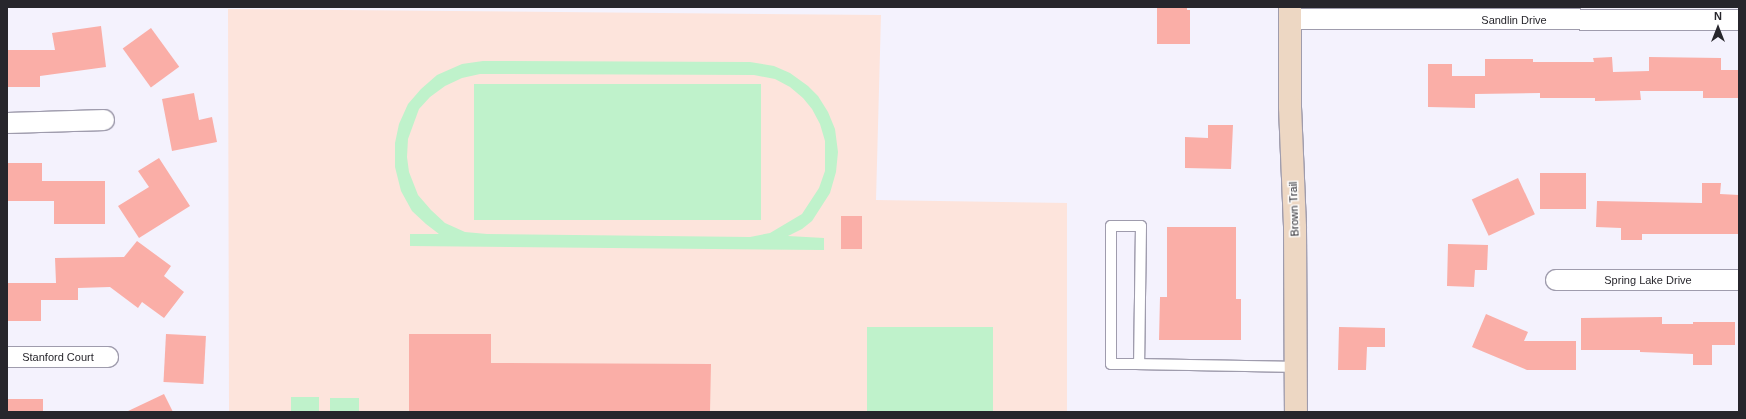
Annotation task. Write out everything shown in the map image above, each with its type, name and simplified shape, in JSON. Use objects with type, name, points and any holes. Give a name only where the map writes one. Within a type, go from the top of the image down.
[{"type":"street","name":"Sandlin Drive","points":[[1290,13],[1739,20]]},
{"type":"street","name":"Brown Trail","points":[[1290,13],[1290,107],[1295,228],[1296,412]]},
{"type":"street","points":[[7,123],[104,120]]},
{"type":"street","name":"Spring Lake Drive","points":[[1556,280],[1739,280]]},
{"type":"street","name":"Stanford Court","points":[[7,357],[108,357]]},
{"type":"lane","points":[[1139,364],[1140,226],[1111,226],[1111,364],[1296,367]]},
{"type":"shaded area","points":[[228,9],[881,15],[876,200],[1067,203],[1067,412],[229,412]]},
{"type":"green space","points":[[483,61],[750,62],[774,66],[790,73],[808,86],[818,96],[828,112],[835,129],[838,152],[836,172],[830,193],[812,221],[802,229],[788,236],[824,238],[824,250],[410,246],[410,234],[439,234],[412,211],[401,191],[395,167],[395,143],[399,124],[408,104],[421,89],[437,75],[462,64]],"holes":[[[480,74],[754,75],[775,79],[790,87],[803,98],[812,109],[820,124],[825,141],[825,171],[819,188],[802,214],[770,233],[750,237],[487,234],[465,232],[445,223],[431,210],[418,195],[409,172],[407,157],[408,139],[419,109],[430,97],[445,86],[462,78]]]},
{"type":"green space","points":[[474,84],[761,84],[761,220],[474,220]]},
{"type":"green space","points":[[867,327],[993,327],[993,412],[867,412]]},
{"type":"green space","points":[[291,397],[319,397],[319,412],[291,412]]},
{"type":"green space","points":[[330,398],[359,398],[359,412],[330,412]]},
{"type":"building","points":[[1157,7],[1187,7],[1187,10],[1190,10],[1190,44],[1157,44]]},
{"type":"building","points":[[101,26],[106,67],[40,76],[40,87],[7,87],[7,50],[55,50],[52,33]]},
{"type":"building","points":[[151,28],[179,67],[151,87],[123,49]]},
{"type":"building","points":[[1612,57],[1613,72],[1649,71],[1649,57],[1721,58],[1721,70],[1739,70],[1739,98],[1703,98],[1703,91],[1640,91],[1641,100],[1595,101],[1595,98],[1540,98],[1540,93],[1475,94],[1475,108],[1428,107],[1428,64],[1452,64],[1452,76],[1485,76],[1485,59],[1533,59],[1533,62],[1594,62],[1593,58]]},
{"type":"building","points":[[194,93],[199,120],[212,117],[217,142],[172,151],[162,99]]},
{"type":"building","points":[[1208,125],[1233,125],[1231,169],[1185,168],[1185,137],[1208,138]]},
{"type":"building","points":[[159,158],[190,206],[139,238],[118,206],[149,187],[138,171]]},
{"type":"building","points":[[7,163],[42,163],[42,181],[105,181],[105,224],[54,224],[54,201],[7,201]]},
{"type":"building","points":[[1540,173],[1586,173],[1586,209],[1540,209]]},
{"type":"building","points":[[1518,178],[1535,214],[1489,236],[1472,200]]},
{"type":"building","points":[[1702,183],[1721,183],[1720,194],[1739,195],[1739,234],[1642,234],[1642,240],[1621,240],[1621,228],[1596,227],[1597,201],[1702,203]]},
{"type":"building","points":[[841,216],[862,216],[862,249],[841,249]]},
{"type":"building","points":[[1167,227],[1236,227],[1236,299],[1241,299],[1241,340],[1159,340],[1160,297],[1167,297]]},
{"type":"building","points":[[137,241],[171,266],[164,276],[184,292],[164,318],[142,302],[138,308],[110,287],[78,288],[78,300],[41,300],[41,321],[7,321],[7,283],[56,283],[55,258],[124,257]]},
{"type":"building","points":[[1448,244],[1488,245],[1487,270],[1475,270],[1474,287],[1447,286]]},
{"type":"building","points":[[1486,314],[1528,332],[1524,341],[1576,341],[1576,370],[1527,370],[1472,347]]},
{"type":"building","points":[[1662,317],[1662,324],[1735,322],[1735,345],[1712,345],[1712,365],[1693,365],[1693,354],[1640,352],[1640,350],[1581,350],[1581,318]]},
{"type":"building","points":[[1339,327],[1385,328],[1385,347],[1367,347],[1366,370],[1338,370]]},
{"type":"building","points":[[166,334],[206,336],[203,384],[163,382]]},
{"type":"building","points":[[409,334],[491,334],[491,363],[711,364],[710,412],[409,412]]},
{"type":"building","points":[[164,394],[173,412],[126,412]]},
{"type":"building","points":[[7,399],[43,399],[43,412],[7,412]]}]
